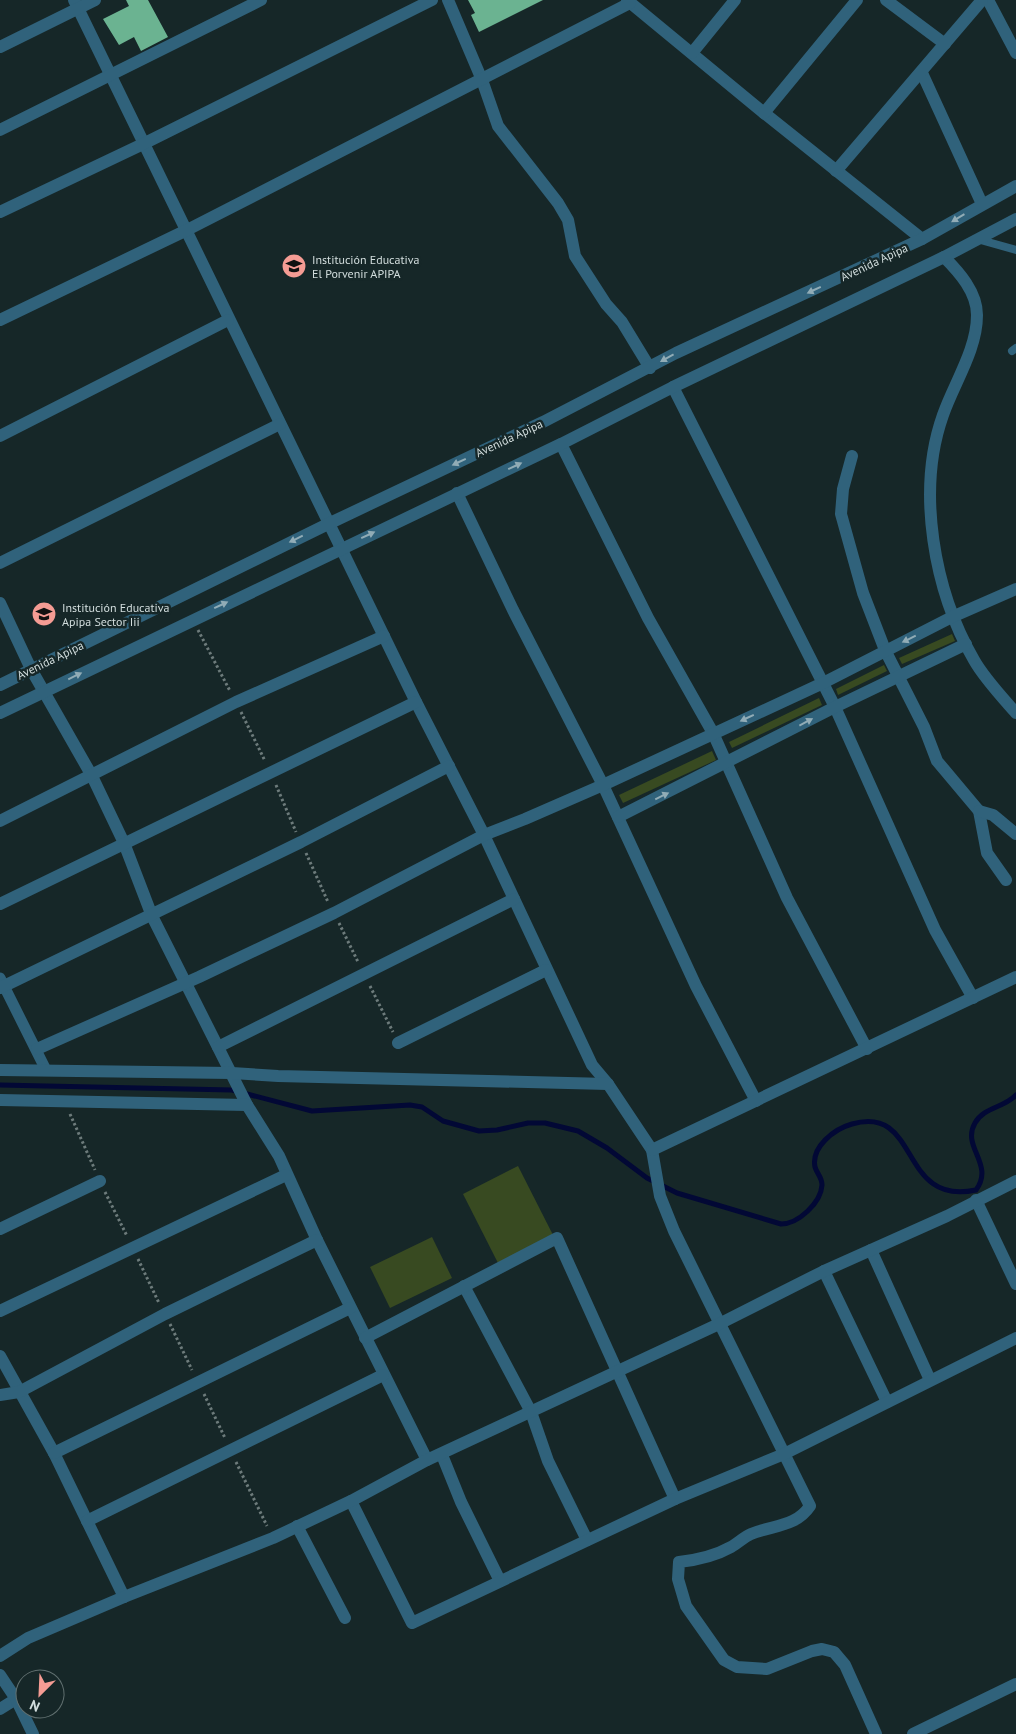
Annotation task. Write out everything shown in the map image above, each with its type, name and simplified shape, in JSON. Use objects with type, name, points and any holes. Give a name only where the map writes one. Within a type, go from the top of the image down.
[{"type":"street","points":[[0,47],[76,4],[95,0]]},
{"type":"street","points":[[0,130],[260,0]]},
{"type":"street","points":[[0,212],[143,144],[432,0]]},
{"type":"street","points":[[448,0],[482,80],[498,126],[558,203],[568,220],[575,256],[606,304],[622,322],[650,368]]},
{"type":"street","points":[[692,53],[735,0]]},
{"type":"street","points":[[764,114],[857,0]]},
{"type":"street","points":[[886,0],[945,44]]},
{"type":"street","points":[[836,171],[922,73],[982,0]]},
{"type":"street","points":[[988,0],[1016,53]]},
{"type":"street","points":[[0,320],[187,230],[482,80],[628,1],[764,114],[922,239]]},
{"type":"street","points":[[76,4],[340,549],[484,835],[592,1065],[608,1084],[652,1150],[660,1196],[674,1231],[810,1506],[804,1516],[795,1521],[750,1534],[719,1553],[697,1560],[679,1562],[678,1579],[686,1606],[724,1660],[737,1667],[767,1669],[812,1651],[822,1649],[834,1652],[845,1665],[876,1734]]},
{"type":"street","points":[[922,73],[982,204]]},
{"type":"street","name":"Avenida Apipa","points":[[0,685],[328,524],[543,422],[676,353],[922,239],[1016,186]]},
{"type":"street","name":"Avenida Apipa","points":[[0,713],[561,444],[673,387],[944,257],[1016,219]]},
{"type":"street","points":[[944,257],[961,275],[972,295],[977,314],[974,339],[942,416],[934,451],[931,494],[933,536],[938,571],[952,617],[974,661],[1016,713]]},
{"type":"street","points":[[0,436],[228,320]]},
{"type":"street","points":[[673,387],[835,707],[935,930],[972,998]]},
{"type":"street","points":[[0,563],[280,424]]},
{"type":"street","points":[[561,444],[648,618],[713,733],[787,898],[867,1050]]},
{"type":"street","points":[[852,456],[843,489],[841,514],[863,593],[885,650],[924,727],[937,761],[944,772],[979,811],[988,853],[1006,880]]},
{"type":"street","points":[[457,493],[513,610],[603,785],[696,986],[756,1101]]},
{"type":"street","points":[[37,1049],[199,977],[334,913],[484,835],[526,819],[603,785],[823,683],[952,617],[1016,589]]},
{"type":"street","points":[[0,603],[31,669],[92,776],[124,843],[152,916],[247,1105],[279,1156],[286,1175],[350,1308],[427,1460]]},
{"type":"street","points":[[0,821],[236,702],[384,636]]},
{"type":"street","points":[[618,818],[835,707],[966,644]]},
{"type":"street","points":[[0,904],[416,702]]},
{"type":"street","points":[[46,1070],[37,1049],[1,984],[152,916],[448,766]]},
{"type":"street","points":[[979,811],[993,815],[1016,834]]},
{"type":"street","points":[[218,1047],[514,899]]},
{"type":"street","points":[[398,1043],[546,970]]},
{"type":"street","points":[[652,1150],[867,1050],[1016,977]]},
{"type":"street","points":[[0,1070],[232,1073],[278,1076],[608,1084]]},
{"type":"street","points":[[0,1100],[247,1105]]},
{"type":"street","points":[[0,1311],[132,1246],[286,1175]]},
{"type":"street","points":[[0,1229],[100,1181]]},
{"type":"street","points":[[0,1656],[28,1638],[124,1597],[273,1538],[427,1460],[442,1455],[721,1323],[824,1271],[947,1216],[1016,1181]]},
{"type":"street","points":[[976,1200],[1016,1284]]},
{"type":"street","points":[[365,1338],[557,1238],[675,1499]]},
{"type":"street","points":[[0,1395],[19,1392],[165,1314],[317,1240]]},
{"type":"street","points":[[871,1250],[930,1380]]},
{"type":"street","points":[[824,1271],[887,1402]]},
{"type":"street","points":[[464,1286],[531,1412],[548,1461],[587,1540]]},
{"type":"street","points":[[54,1453],[350,1308]]},
{"type":"street","points":[[351,1500],[412,1623],[675,1499],[784,1454],[1016,1338]]},
{"type":"street","points":[[0,1356],[54,1453],[124,1597]]},
{"type":"street","points":[[87,1521],[383,1375]]},
{"type":"street","points":[[442,1455],[461,1502],[500,1581]]},
{"type":"street","points":[[297,1526],[345,1618]]},
{"type":"street","points":[[0,1675],[15,1698]]},
{"type":"street","points":[[912,1734],[1016,1684]]},
{"type":"street","points":[[0,1709],[15,1700]]},
{"type":"street","points":[[26,1719],[33,1734]]},
{"type":"lane","points":[[977,239],[1016,250]]},
{"type":"green space","points":[[952,634],[955,641],[902,664],[899,658]]},
{"type":"green space","points":[[884,665],[887,671],[838,695],[836,689]]},
{"type":"green space","points":[[819,698],[822,705],[732,748],[729,742]]},
{"type":"green space","points":[[712,751],[716,760],[623,803],[619,795]]},
{"type":"green space","points":[[518,1166],[553,1235],[498,1263],[463,1194]]},
{"type":"green space","points":[[432,1237],[452,1278],[390,1308],[370,1267]]},
{"type":"building","points":[[126,0],[148,0],[168,37],[141,51],[134,37],[119,45],[103,19],[129,6]]},
{"type":"building","points":[[468,0],[543,0],[479,32],[471,15],[475,13]]},
{"type":"waterway","points":[[0,1085],[232,1090],[312,1111],[410,1105],[422,1107],[443,1121],[479,1131],[497,1130],[528,1123],[545,1123],[578,1131],[607,1148],[647,1178],[677,1193],[781,1224],[788,1223],[801,1216],[818,1199],[822,1185],[815,1167],[815,1160],[820,1146],[838,1130],[852,1124],[874,1122],[890,1128],[921,1171],[933,1184],[951,1191],[976,1190],[981,1181],[982,1172],[972,1140],[975,1123],[984,1114],[1006,1103],[1016,1095]]},
{"type":"place","name":"Institución Educativa El Porvenir APIPA","points":[[294,266]]},
{"type":"place","name":"Institución Educativa Apipa Sector Iii","points":[[44,614]]}]
